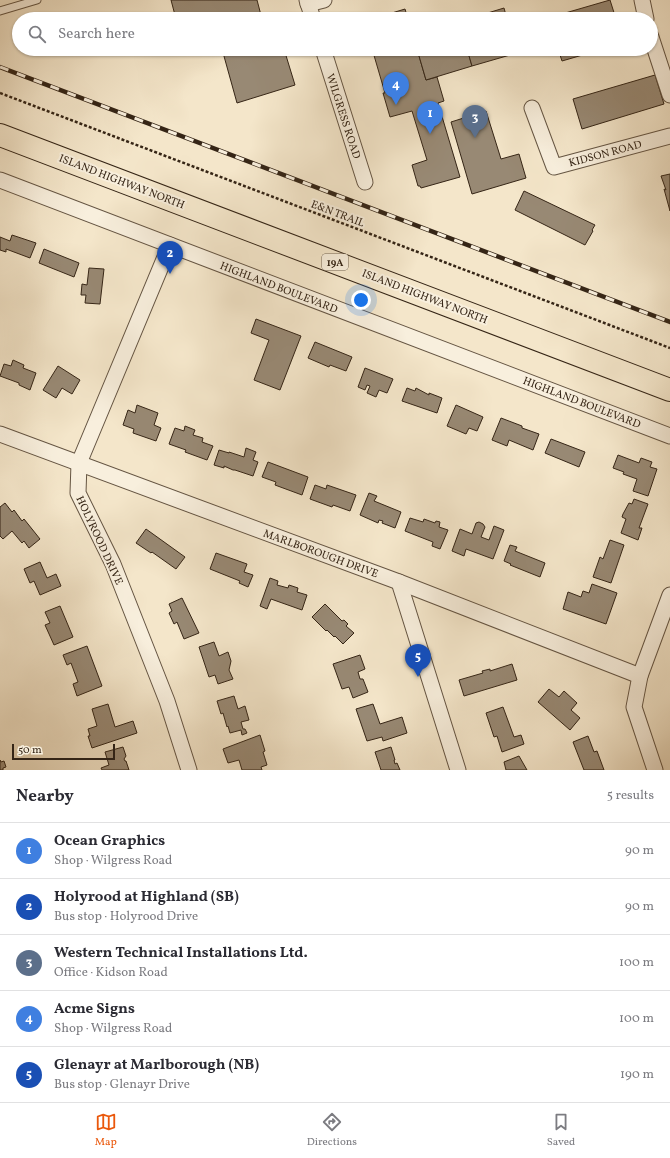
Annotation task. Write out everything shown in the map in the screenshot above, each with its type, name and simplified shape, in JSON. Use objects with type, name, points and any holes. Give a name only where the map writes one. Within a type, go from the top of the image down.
[{"type":"main road","name":"ISLAND HIGHWAY NORTH","points":[[0,135],[670,390]]},
{"type":"street","points":[[311,12],[308,2],[324,0]]},
{"type":"street","points":[[642,0],[645,12]]},
{"type":"street","name":"WILGRESS ROAD","points":[[325,56],[365,182]]},
{"type":"street","points":[[657,56],[670,95]]},
{"type":"street","name":"KIDSON ROAD","points":[[532,108],[554,167],[670,136]]},
{"type":"street","name":"HIGHLAND BOULEVARD","points":[[0,180],[670,436]]},
{"type":"street","name":"HOLYROOD DRIVE","points":[[170,245],[79,463],[78,493],[116,572],[167,701],[189,770]]},
{"type":"street","name":"MARLBOROUGH DRIVE","points":[[0,434],[399,582],[640,676]]},
{"type":"street","points":[[399,582],[458,770]]},
{"type":"street","points":[[655,770],[634,707],[640,676],[670,595]]},
{"type":"lane","points":[[0,11],[37,0]]},
{"type":"path","name":"E&N TRAIL","points":[[0,93],[670,348]]},
{"type":"building","points":[[171,0],[257,0],[260,12],[174,12]]},
{"type":"building","points":[[610,0],[614,12],[569,12]]},
{"type":"building","points":[[504,8],[505,12],[491,12]]},
{"type":"building","points":[[405,9],[406,12],[395,12]]},
{"type":"building","points":[[224,56],[286,56],[295,85],[237,103]]},
{"type":"building","points":[[374,56],[419,56],[426,80],[437,77],[444,101],[438,103],[460,177],[421,188],[418,186],[412,165],[427,160],[412,111],[390,117],[383,93],[385,93]]},
{"type":"building","points":[[419,56],[469,56],[472,66],[426,80]]},
{"type":"building","points":[[469,56],[507,56],[472,66]]},
{"type":"building","points":[[560,56],[579,56],[562,61]]},
{"type":"building","points":[[655,75],[664,104],[582,129],[573,99]]},
{"type":"building","points":[[486,111],[501,159],[519,154],[526,178],[472,194],[451,122]]},
{"type":"building","points":[[670,174],[670,211],[664,189],[666,190],[661,176]]},
{"type":"building","points":[[524,191],[595,225],[585,245],[515,210]]},
{"type":"building","points":[[12,235],[36,243],[30,258],[6,249],[6,252],[0,250],[0,237],[10,241]]},
{"type":"building","points":[[44,249],[79,263],[74,277],[39,263]]},
{"type":"building","points":[[89,268],[104,269],[100,304],[85,303],[86,295],[81,295],[82,284],[87,285]]},
{"type":"building","points":[[256,319],[301,336],[280,390],[254,380],[269,340],[251,333]]},
{"type":"building","points":[[315,342],[352,357],[346,371],[330,365],[329,367],[308,358]]},
{"type":"building","points":[[13,360],[24,365],[23,368],[36,373],[30,390],[19,385],[19,383],[0,376],[4,364],[11,366]]},
{"type":"building","points":[[58,366],[80,380],[72,394],[62,388],[56,398],[43,390]]},
{"type":"building","points":[[365,368],[393,379],[387,393],[379,390],[376,397],[367,393],[370,386],[367,385],[365,390],[358,387]]},
{"type":"building","points":[[407,388],[415,391],[416,388],[429,395],[429,393],[442,398],[437,413],[402,401]]},
{"type":"building","points":[[137,405],[158,413],[154,425],[161,428],[156,441],[133,433],[134,429],[123,425],[128,410],[135,413]]},
{"type":"building","points":[[456,405],[483,417],[477,431],[469,428],[466,434],[447,426]]},
{"type":"building","points":[[501,418],[539,434],[533,450],[509,440],[507,446],[492,440]]},
{"type":"building","points":[[185,426],[195,430],[193,435],[203,438],[202,442],[213,446],[207,460],[169,444],[175,428],[184,431]]},
{"type":"building","points":[[551,439],[585,452],[579,467],[545,453]]},
{"type":"building","points":[[246,448],[256,452],[253,460],[258,462],[253,476],[224,466],[224,468],[214,465],[219,450],[244,457]]},
{"type":"building","points":[[618,455],[639,463],[641,458],[652,462],[650,467],[657,469],[648,496],[633,491],[637,479],[623,474],[624,472],[613,468]]},
{"type":"building","points":[[268,462],[308,477],[302,495],[275,485],[276,482],[262,477]]},
{"type":"building","points":[[315,485],[326,489],[327,485],[356,495],[350,511],[333,505],[332,507],[310,499]]},
{"type":"building","points":[[369,493],[377,496],[374,501],[401,512],[395,528],[382,523],[383,521],[379,520],[378,523],[360,515]]},
{"type":"building","points":[[634,499],[648,504],[639,528],[642,528],[638,540],[621,533],[626,519],[622,517],[623,514],[629,503],[632,504]]},
{"type":"building","points":[[5,503],[12,512],[14,510],[22,521],[24,519],[40,539],[29,548],[24,541],[22,543],[12,531],[3,539],[0,536],[0,507]]},
{"type":"building","points":[[410,518],[423,522],[424,519],[435,523],[436,521],[440,522],[439,527],[448,530],[440,549],[432,546],[433,542],[405,531]]},
{"type":"building","points":[[479,522],[485,527],[481,537],[489,540],[494,526],[504,530],[493,559],[466,549],[464,556],[452,551],[460,529],[472,534],[476,523]]},
{"type":"building","points":[[146,529],[185,557],[176,569],[136,543]]},
{"type":"building","points":[[610,540],[624,545],[611,583],[593,577],[600,557],[603,559]]},
{"type":"building","points":[[510,545],[517,547],[515,551],[545,563],[540,577],[510,565],[511,564],[504,561]]},
{"type":"building","points":[[216,553],[247,564],[244,572],[253,575],[248,587],[239,583],[240,581],[210,569]]},
{"type":"building","points":[[40,562],[47,578],[56,574],[61,586],[40,595],[34,581],[30,583],[24,569]]},
{"type":"building","points":[[270,578],[278,581],[277,585],[288,588],[289,585],[298,588],[297,592],[307,595],[302,610],[271,599],[267,609],[260,606]]},
{"type":"building","points":[[592,584],[617,593],[606,624],[563,609],[568,592],[581,597],[583,591],[589,593]]},
{"type":"building","points":[[182,598],[199,633],[184,639],[177,622],[174,624],[169,613],[172,611],[169,604]]},
{"type":"building","points":[[325,604],[342,621],[344,620],[348,624],[346,626],[354,633],[343,644],[335,636],[334,637],[327,630],[326,631],[312,617]]},
{"type":"building","points":[[60,606],[73,637],[54,645],[45,625],[50,623],[45,612]]},
{"type":"building","points":[[214,642],[219,656],[228,652],[231,661],[229,670],[233,679],[218,684],[215,675],[209,677],[199,647]]},
{"type":"building","points":[[87,646],[102,686],[77,696],[73,684],[78,682],[71,663],[67,665],[63,655]]},
{"type":"building","points":[[360,655],[365,669],[358,672],[360,679],[363,679],[368,692],[353,698],[349,687],[342,689],[333,664]]},
{"type":"building","points":[[512,664],[517,680],[464,696],[459,680],[483,673],[482,671],[490,669],[490,671]]},
{"type":"building","points":[[549,689],[559,697],[564,691],[577,703],[571,710],[580,718],[570,730],[538,702]]},
{"type":"building","points":[[234,696],[238,709],[245,706],[249,720],[241,722],[243,729],[245,729],[247,733],[242,735],[241,730],[230,733],[217,701]]},
{"type":"building","points":[[108,704],[115,727],[133,721],[137,733],[92,748],[88,736],[90,736],[88,729],[97,726],[92,709]]},
{"type":"building","points":[[373,704],[380,724],[402,717],[407,733],[383,741],[382,737],[367,741],[356,709]]},
{"type":"building","points":[[503,707],[514,737],[521,735],[524,744],[502,752],[497,736],[494,737],[486,713]]},
{"type":"building","points":[[260,735],[265,751],[263,752],[267,765],[261,767],[262,770],[242,770],[239,760],[228,763],[223,749]]},
{"type":"building","points":[[588,736],[594,752],[597,751],[604,770],[584,770],[573,742]]},
{"type":"building","points":[[123,747],[126,756],[124,759],[129,770],[102,770],[101,768],[109,765],[105,752]]},
{"type":"building","points":[[391,747],[395,764],[397,763],[400,770],[381,770],[375,752]]},
{"type":"building","points":[[519,756],[527,770],[506,770],[504,762]]},
{"type":"building","points":[[0,760],[1,762],[4,761],[6,767],[3,768],[3,770],[0,770]]},
{"type":"railway","points":[[0,67],[670,322]]},
{"type":"place","name":"Acme Signs","points":[[396,105]]},
{"type":"place","name":"Ocean Graphics","points":[[430,134]]},
{"type":"place","name":"Western Technical Installations Ltd.","points":[[475,138]]},
{"type":"place","name":"Holyrood at Highland (SB)","points":[[170,274]]},
{"type":"place","name":"Glenayr at Marlborough (NB)","points":[[418,677]]}]
